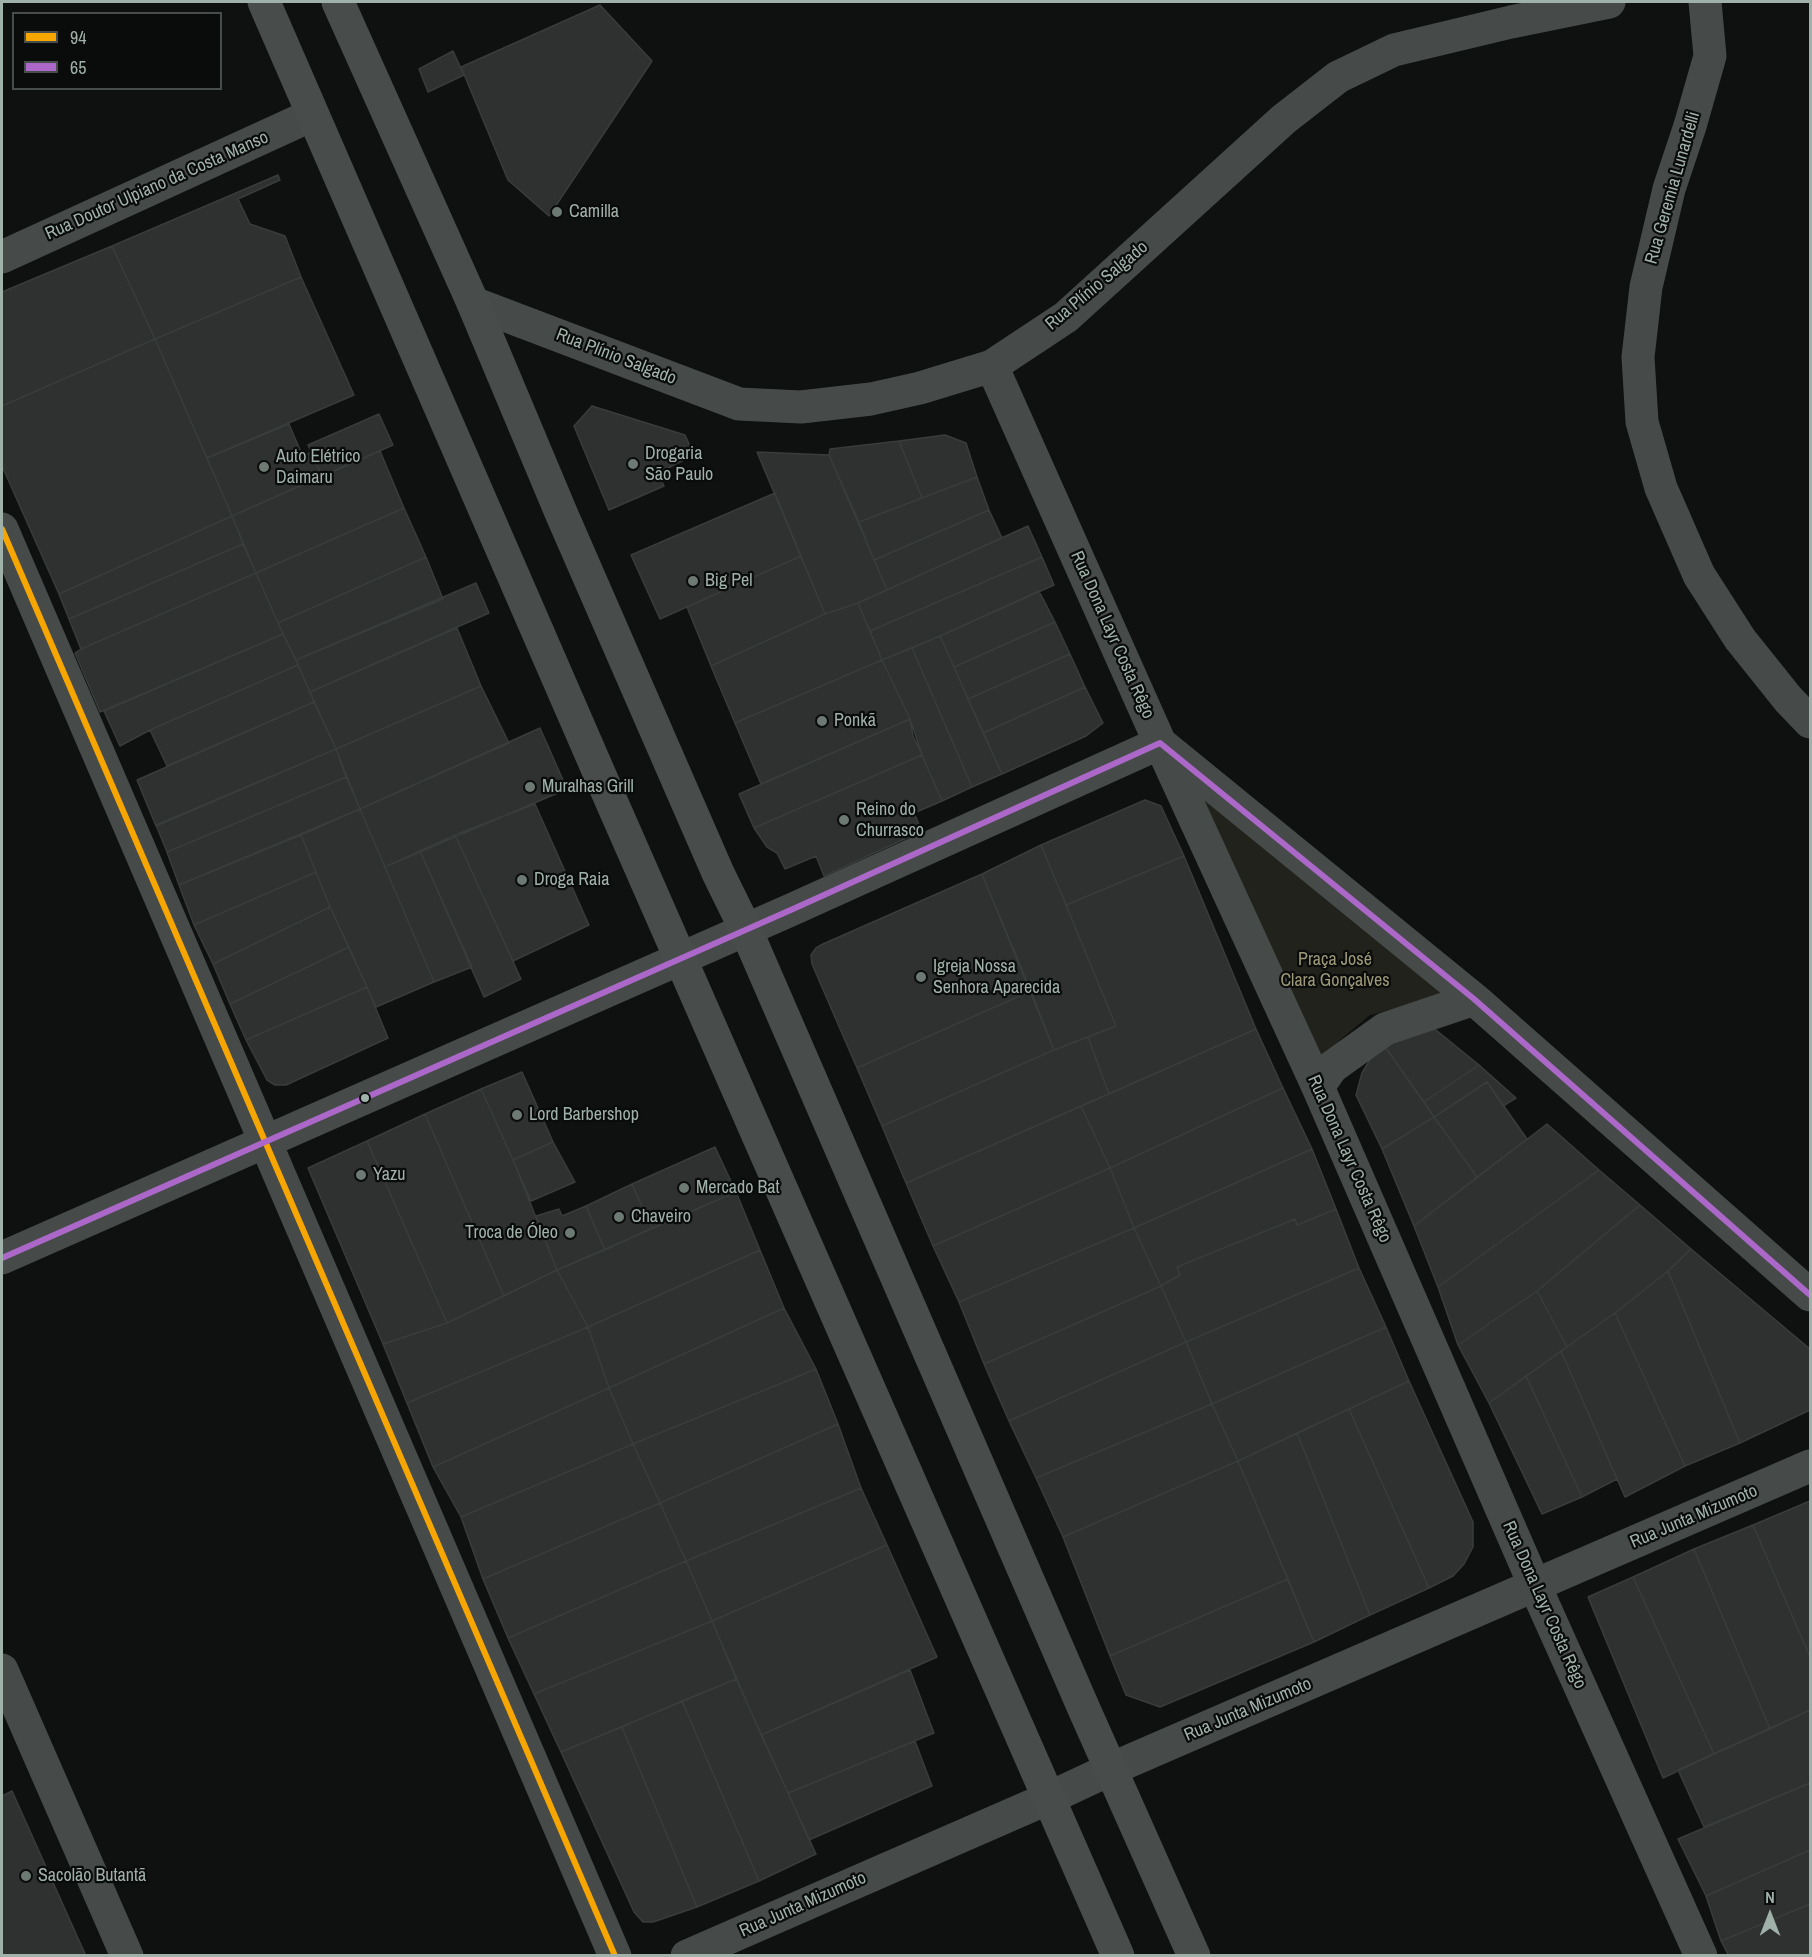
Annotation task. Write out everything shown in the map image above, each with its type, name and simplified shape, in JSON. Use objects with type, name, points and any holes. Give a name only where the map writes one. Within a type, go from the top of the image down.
[{"type":"main road","points":[[264,2],[1118,1956]]},
{"type":"main road","points":[[338,2],[473,303],[562,515],[718,873],[746,930],[1194,1956]]},
{"type":"street","name":"Rua Plínio Salgado","points":[[473,303],[739,404],[801,407],[871,399],[920,388],[992,366],[1066,317],[1284,120],[1338,77],[1394,50],[1511,22],[1609,2]]},
{"type":"street","name":"Rua Geremia Lunardelli","points":[[1705,2],[1710,56],[1669,189],[1646,287],[1638,357],[1642,422],[1661,488],[1699,576],[1740,639],[1788,699],[1810,722]]},
{"type":"street","name":"Rua Doutor Ulpiano da Costa Manso","points":[[2,257],[312,115]]},
{"type":"street","name":"Rua Dona Layr Costa Rêgo","points":[[992,366],[1160,743],[1318,1087],[1535,1586],[1701,1956]]},
{"type":"street","points":[[2,529],[615,1956]]},
{"type":"street","points":[[2,1258],[746,930],[1160,743],[1474,999],[1810,1295]]},
{"type":"street","points":[[1318,1087],[1332,1067],[1385,1029],[1474,999]]},
{"type":"street","name":"Rua Junta Mizumoto","points":[[687,1956],[1111,1769],[1810,1466]]},
{"type":"street","points":[[2,1670],[127,1956]]},
{"type":"green space","name":"Praça José Clara Gonçalves","points":[[1187,769],[1450,995],[1370,1015],[1340,1040],[1318,1070]]},
{"type":"building","points":[[600,5],[652,61],[549,216],[508,180],[461,67]]},
{"type":"building","points":[[453,51],[464,75],[428,92],[419,69]]},
{"type":"building","points":[[278,175],[280,180],[238,199],[250,224],[285,236],[301,277],[155,339],[112,246]]},
{"type":"building","points":[[112,246],[155,339],[2,406],[2,292]]},
{"type":"building","points":[[301,277],[354,395],[207,458],[155,339]]},
{"type":"building","points":[[155,339],[232,516],[59,594],[2,466],[2,406]]},
{"type":"building","name":"Drogaria São Paulo","points":[[592,406],[685,435],[694,455],[658,473],[664,486],[609,510],[574,426]]},
{"type":"building","points":[[379,414],[393,445],[322,476],[308,445]]},
{"type":"building","name":"Auto Elétrico Daimaru","points":[[289,424],[303,457],[311,452],[322,476],[232,516],[207,458]]},
{"type":"building","points":[[945,435],[966,443],[977,477],[922,498],[899,441]]},
{"type":"building","points":[[899,441],[922,498],[859,522],[829,455],[830,449]]},
{"type":"building","points":[[380,451],[404,508],[256,573],[232,516]]},
{"type":"building","points":[[757,452],[829,455],[887,590],[825,614]]},
{"type":"building","points":[[977,477],[989,510],[874,560],[859,522]]},
{"type":"building","name":"Big Pel","points":[[775,493],[801,556],[660,619],[631,555]]},
{"type":"building","points":[[404,508],[426,557],[278,623],[256,573]]},
{"type":"building","points":[[989,510],[1002,538],[887,590],[874,560]]},
{"type":"building","points":[[232,516],[243,544],[69,619],[59,594]]},
{"type":"building","points":[[1028,526],[1042,557],[870,631],[858,603]]},
{"type":"building","points":[[243,544],[256,573],[81,649],[69,619]]},
{"type":"building","points":[[801,556],[825,614],[711,666],[687,607]]},
{"type":"building","points":[[426,557],[443,599],[296,660],[278,623]]},
{"type":"building","points":[[1042,557],[1054,585],[882,660],[870,631]]},
{"type":"building","points":[[256,573],[283,634],[100,712],[75,653]]},
{"type":"building","points":[[476,583],[489,613],[310,692],[296,660]]},
{"type":"building","points":[[1039,591],[1055,622],[954,667],[940,636]]},
{"type":"building","points":[[858,603],[882,660],[735,723],[711,666],[825,614]]},
{"type":"building","points":[[1055,622],[1070,654],[968,699],[954,667]]},
{"type":"building","points":[[457,628],[481,686],[336,749],[310,692]]},
{"type":"building","points":[[283,634],[298,665],[150,730],[120,746],[104,711]]},
{"type":"building","points":[[940,636],[1002,774],[972,787],[912,648]]},
{"type":"building","points":[[912,648],[972,787],[942,801],[922,755],[910,719],[882,660]]},
{"type":"building","points":[[1070,654],[1085,687],[983,733],[968,699]]},
{"type":"building","name":"Ponkã","points":[[882,660],[910,719],[761,784],[735,723]]},
{"type":"building","points":[[298,665],[314,702],[167,766],[150,730]]},
{"type":"building","points":[[481,686],[509,743],[360,809],[336,749]]},
{"type":"building","points":[[1085,687],[1103,723],[1086,736],[1002,774],[983,733]]},
{"type":"building","points":[[314,702],[336,749],[156,826],[137,780]]},
{"type":"building","points":[[910,719],[913,736],[922,755],[754,828],[739,794]]},
{"type":"building","points":[[540,728],[567,789],[385,867],[360,809]]},
{"type":"building","points":[[336,749],[346,777],[167,852],[156,825]]},
{"type":"building","name":"Reino do Churrasco","points":[[922,755],[942,801],[914,813],[922,831],[824,876],[816,856],[785,869],[777,853],[767,847],[754,828]]},
{"type":"building","points":[[346,777],[360,809],[179,885],[167,852]]},
{"type":"building","points":[[1145,800],[1161,806],[1184,856],[1066,905],[1041,845]]},
{"type":"building","name":"Droga Raia","points":[[535,804],[589,925],[513,961],[455,835]]},
{"type":"building","points":[[360,809],[434,982],[376,1007],[330,907],[301,835]]},
{"type":"building","points":[[301,835],[316,872],[194,925],[179,885]]},
{"type":"building","points":[[455,835],[521,979],[484,997],[420,851]]},
{"type":"building","points":[[1041,845],[1116,1026],[1054,1050],[982,874]]},
{"type":"building","points":[[420,851],[472,967],[434,982],[385,867]]},
{"type":"building","points":[[1184,856],[1256,1029],[1109,1094],[1088,1037],[1116,1026],[1066,905]]},
{"type":"building","points":[[316,872],[330,907],[213,964],[194,925]]},
{"type":"building","name":"Igreja Nossa Senhora Aparecida","points":[[982,874],[1031,991],[857,1068],[812,964],[811,955],[823,944]]},
{"type":"building","points":[[330,907],[349,947],[230,1004],[213,964]]},
{"type":"building","points":[[349,947],[367,987],[246,1040],[230,1004]]},
{"type":"building","points":[[367,987],[388,1038],[286,1085],[275,1085],[267,1080],[246,1040]]},
{"type":"building","points":[[1031,991],[1054,1050],[882,1126],[857,1068]]},
{"type":"building","points":[[1256,1029],[1283,1088],[1110,1168],[1081,1106]]},
{"type":"building","points":[[1408,1029],[1436,1030],[1479,1065],[1424,1102],[1381,1041]]},
{"type":"building","points":[[1088,1037],[1109,1094],[906,1183],[882,1126]]},
{"type":"building","points":[[1381,1041],[1434,1117],[1382,1149],[1356,1095],[1362,1073]]},
{"type":"building","points":[[1479,1065],[1516,1098],[1503,1106],[1487,1082],[1434,1117],[1424,1102]]},
{"type":"building","name":"Lord Barbershop","points":[[522,1072],[553,1142],[513,1160],[481,1089]]},
{"type":"building","points":[[1487,1082],[1527,1139],[1477,1177],[1434,1117]]},
{"type":"building","points":[[1283,1088],[1312,1149],[1134,1228],[1110,1168]]},
{"type":"building","points":[[481,1089],[513,1160],[557,1270],[504,1296],[425,1114]]},
{"type":"building","points":[[1081,1106],[1110,1168],[933,1246],[906,1183]]},
{"type":"building","points":[[425,1114],[504,1296],[447,1323],[367,1141]]},
{"type":"building","points":[[1434,1117],[1477,1177],[1414,1226],[1382,1149]]},
{"type":"building","points":[[1547,1124],[1599,1170],[1438,1287],[1414,1226]]},
{"type":"building","points":[[367,1141],[447,1323],[383,1344],[308,1168]]},
{"type":"building","points":[[553,1142],[575,1182],[531,1201],[513,1160]]},
{"type":"building","name":"Mercado Bat","points":[[715,1147],[736,1192],[652,1228],[632,1184]]},
{"type":"building","points":[[1312,1149],[1336,1209],[1297,1225],[1295,1219],[1177,1267],[1180,1275],[1161,1286],[1134,1228]]},
{"type":"building","points":[[1110,1168],[1134,1228],[959,1302],[933,1246]]},
{"type":"building","points":[[1599,1170],[1640,1205],[1537,1291],[1458,1345],[1438,1287]]},
{"type":"building","name":"Chaveiro","points":[[632,1184],[652,1228],[605,1250],[586,1206]]},
{"type":"building","points":[[736,1192],[760,1250],[588,1327],[557,1270]]},
{"type":"building","points":[[1640,1205],[1691,1249],[1668,1271],[1615,1313],[1567,1347],[1537,1291]]},
{"type":"building","name":"Troca de Óleo","points":[[586,1206],[605,1250],[557,1270],[536,1216],[559,1209],[562,1216]]},
{"type":"building","points":[[1336,1209],[1359,1268],[1186,1342],[1161,1286],[1180,1275],[1177,1267],[1295,1219],[1297,1225]]},
{"type":"building","points":[[1134,1228],[1161,1286],[984,1364],[959,1302]]},
{"type":"building","points":[[1691,1249],[1810,1349],[1810,1410],[1740,1443],[1668,1271]]},
{"type":"building","points":[[760,1250],[784,1308],[609,1388],[588,1327]]},
{"type":"building","points":[[1359,1268],[1386,1327],[1212,1404],[1186,1342]]},
{"type":"building","points":[[557,1270],[588,1327],[407,1403],[383,1344],[447,1323]]},
{"type":"building","points":[[1668,1271],[1740,1443],[1685,1466],[1615,1313]]},
{"type":"building","points":[[1161,1286],[1186,1342],[1009,1421],[984,1364]]},
{"type":"building","points":[[1537,1291],[1567,1347],[1489,1403],[1458,1345]]},
{"type":"building","points":[[784,1308],[816,1369],[633,1444],[609,1388]]},
{"type":"building","points":[[1615,1313],[1685,1466],[1625,1497],[1561,1351]]},
{"type":"building","points":[[588,1327],[609,1388],[433,1467],[407,1403]]},
{"type":"building","points":[[1386,1327],[1409,1381],[1238,1461],[1212,1404]]},
{"type":"building","points":[[1186,1342],[1212,1404],[1036,1478],[1009,1421]]},
{"type":"building","points":[[1561,1351],[1617,1479],[1582,1497],[1526,1376]]},
{"type":"building","points":[[816,1369],[838,1424],[660,1503],[633,1444]]},
{"type":"building","points":[[1526,1376],[1582,1497],[1542,1514],[1489,1403]]},
{"type":"building","points":[[1409,1381],[1473,1522],[1473,1547],[1464,1564],[1453,1576],[1429,1588],[1349,1409]]},
{"type":"building","points":[[609,1388],[633,1444],[461,1517],[433,1467]]},
{"type":"building","points":[[1212,1404],[1238,1461],[1063,1537],[1036,1478]]},
{"type":"building","points":[[1349,1409],[1429,1588],[1370,1615],[1297,1433]]},
{"type":"building","points":[[838,1424],[861,1488],[686,1561],[660,1503]]},
{"type":"building","points":[[1297,1433],[1370,1615],[1314,1642],[1238,1461]]},
{"type":"building","points":[[633,1444],[660,1503],[483,1579],[461,1517]]},
{"type":"building","points":[[1238,1461],[1288,1579],[1110,1656],[1063,1537]]},
{"type":"building","points":[[861,1488],[887,1545],[712,1621],[686,1561]]},
{"type":"building","points":[[1810,1501],[1810,1657],[1753,1525]]},
{"type":"building","points":[[660,1503],[686,1561],[508,1638],[483,1579]]},
{"type":"building","points":[[1753,1525],[1810,1657],[1810,1710],[1770,1729],[1694,1549]]},
{"type":"building","points":[[887,1545],[937,1657],[761,1735],[712,1621]]},
{"type":"building","points":[[1694,1549],[1770,1729],[1714,1754],[1633,1577]]},
{"type":"building","points":[[686,1561],[712,1621],[534,1694],[508,1638]]},
{"type":"building","points":[[1633,1577],[1714,1754],[1663,1778],[1588,1597]]},
{"type":"building","points":[[1288,1579],[1314,1642],[1160,1707],[1126,1695],[1110,1656]]},
{"type":"building","points":[[712,1621],[736,1679],[561,1752],[534,1694]]},
{"type":"building","points":[[910,1670],[934,1733],[788,1793],[761,1735]]},
{"type":"building","points":[[736,1679],[816,1854],[759,1881],[682,1701]]},
{"type":"building","points":[[682,1701],[759,1881],[697,1907],[622,1727]]},
{"type":"building","points":[[1810,1710],[1810,1783],[1704,1827],[1678,1770]]},
{"type":"building","points":[[622,1727],[697,1907],[653,1922],[643,1922],[634,1912],[561,1752]]},
{"type":"building","points":[[915,1741],[932,1786],[809,1840],[788,1793]]},
{"type":"building","points":[[1810,1783],[1810,1850],[1706,1896],[1678,1839]]},
{"type":"building","name":"Sacolão Butantã","points":[[12,1791],[86,1956],[2,1956],[2,1796]]},
{"type":"building","points":[[1810,1850],[1810,1904],[1721,1941],[1706,1896]]},
{"type":"building","points":[[1810,1904],[1810,1956],[1729,1956],[1721,1941]]},
{"type":"transit line","name":"94","points":[[2,529],[615,1956]]},
{"type":"transit line","name":"65","points":[[2,1258],[793,909],[1160,743],[1474,999],[1810,1295]]},
{"type":"place","name":"Camilla","points":[[557,212]]},
{"type":"place","name":"Drogaria São Paulo","points":[[633,464]]},
{"type":"place","name":"Auto Elétrico Daimaru","points":[[264,467]]},
{"type":"place","name":"Big Pel","points":[[693,581]]},
{"type":"place","name":"Ponkã","points":[[822,721]]},
{"type":"place","name":"Muralhas Grill","points":[[530,787]]},
{"type":"place","name":"Reino do Churrasco","points":[[844,820]]},
{"type":"place","name":"Droga Raia","points":[[522,880]]},
{"type":"place","name":"Igreja Nossa Senhora Aparecida","points":[[921,977]]},
{"type":"place","name":"Lord Barbershop","points":[[517,1115]]},
{"type":"place","name":"Yazu","points":[[361,1175]]},
{"type":"place","name":"Mercado Bat","points":[[684,1188]]},
{"type":"place","name":"Chaveiro","points":[[619,1217]]},
{"type":"place","name":"Troca de Óleo","points":[[570,1233]]},
{"type":"place","name":"Sacolão Butantã","points":[[26,1876]]}]
